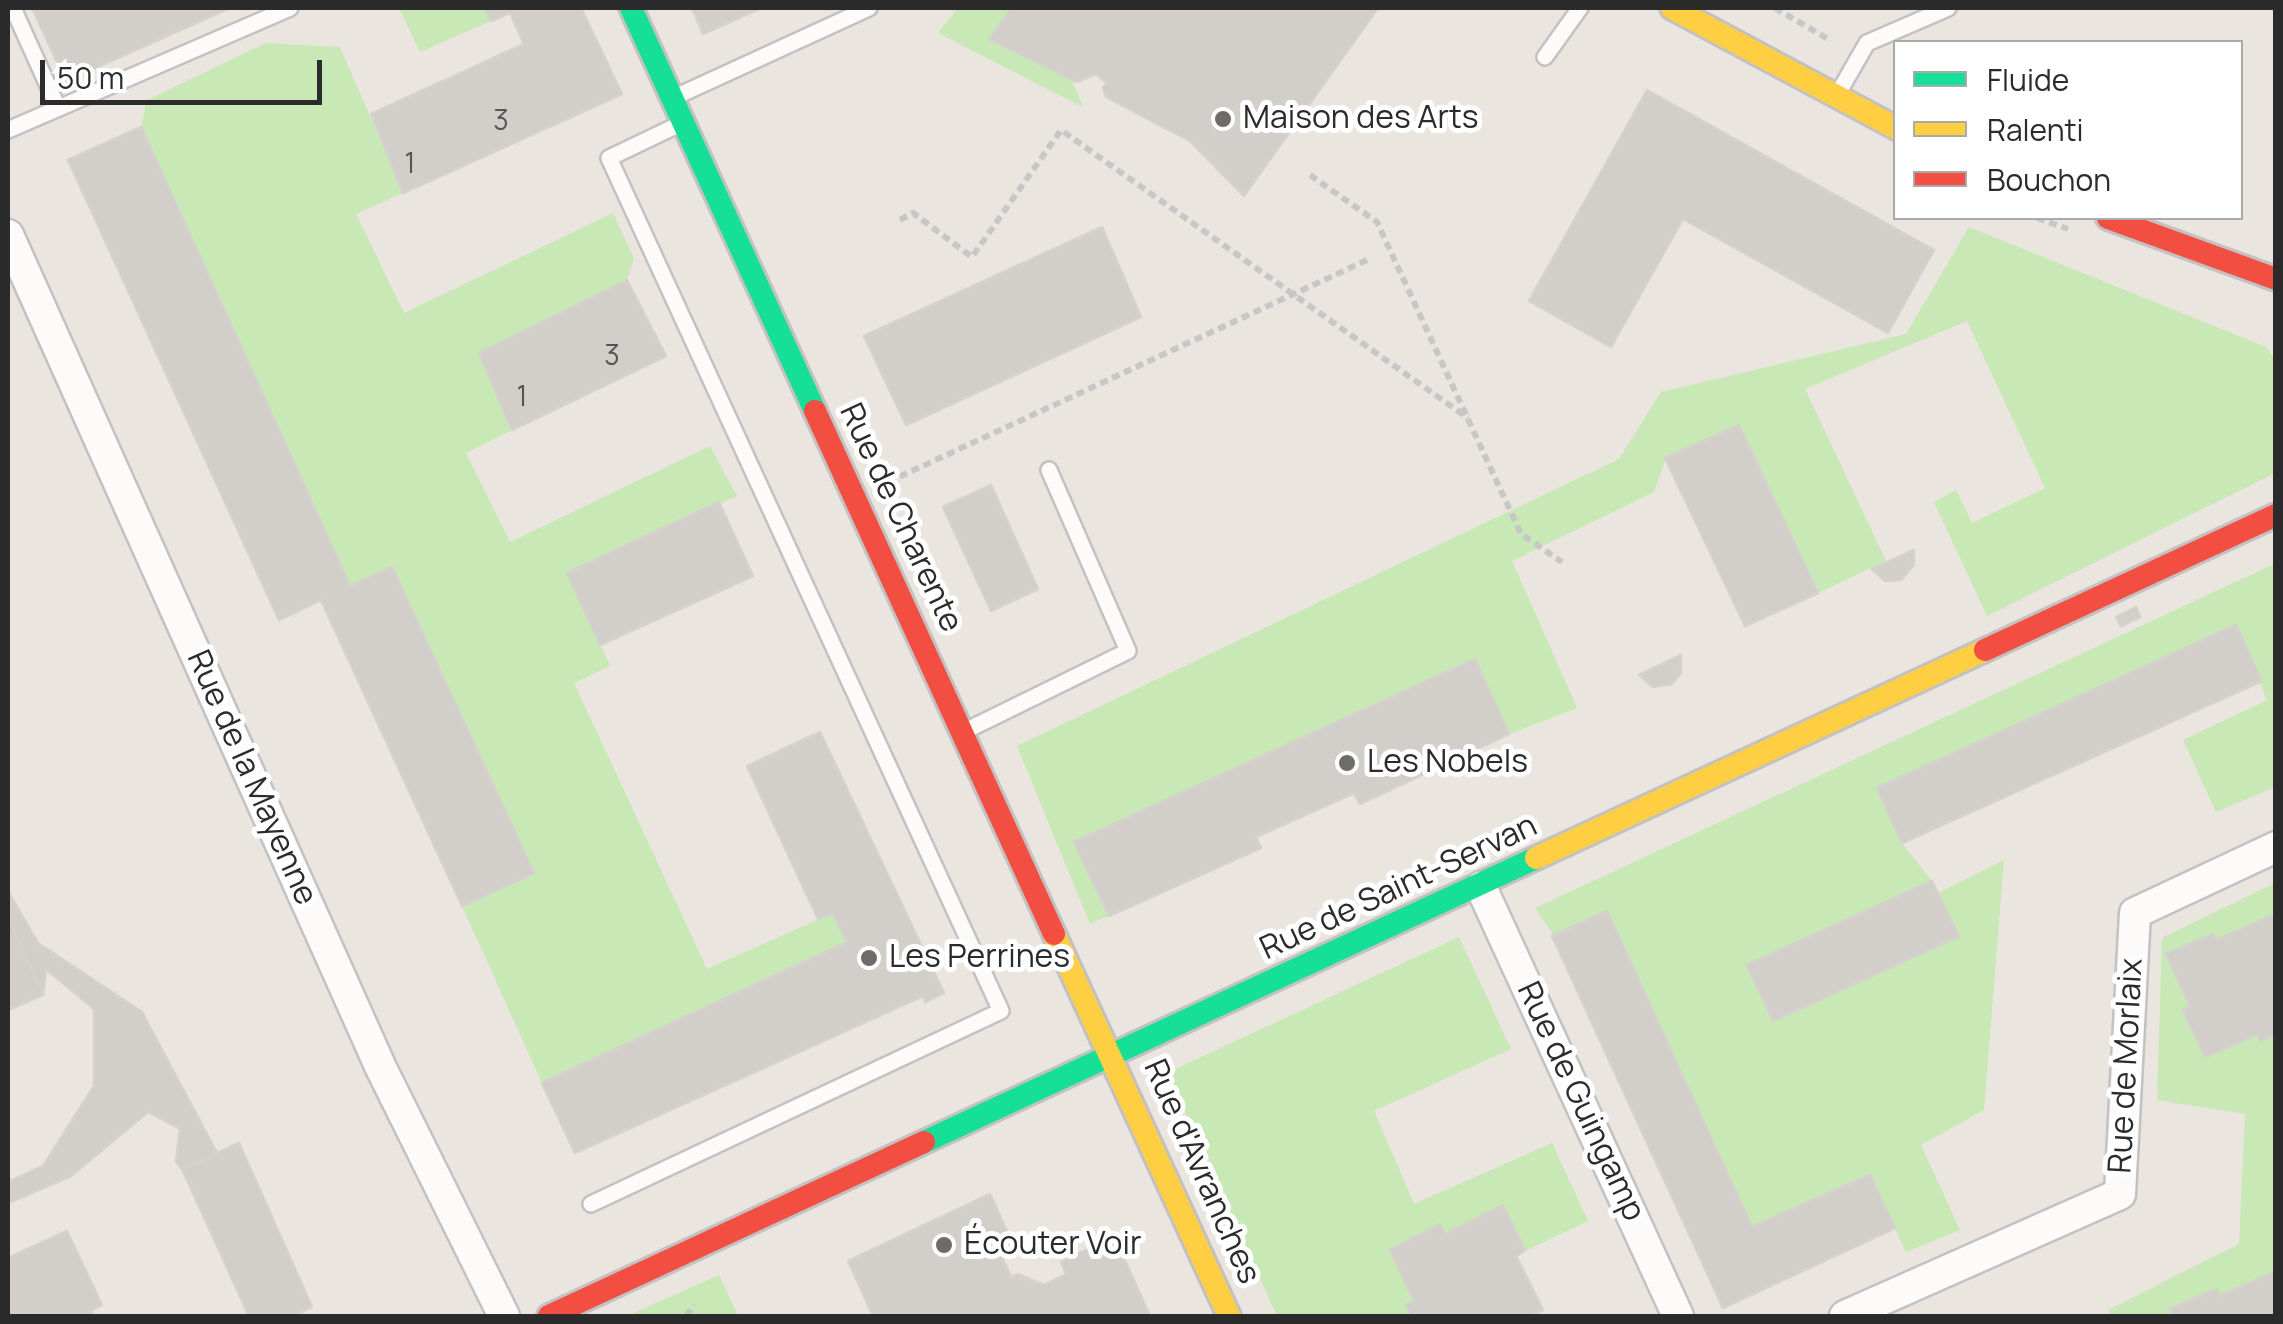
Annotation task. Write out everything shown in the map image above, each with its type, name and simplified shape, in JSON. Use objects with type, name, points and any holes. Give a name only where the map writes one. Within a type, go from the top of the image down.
[{"type":"street","name":"Rue de Charente","points":[[631,8],[1113,1055]]},
{"type":"street","points":[[1672,8],[1893,126]]},
{"type":"street","points":[[2114,220],[2276,279]]},
{"type":"street","name":"Rue de la Mayenne","points":[[11,253],[381,1068],[504,1316]]},
{"type":"street","name":"Rue de Saint-Servan","points":[[549,1316],[1482,888],[2276,515]]},
{"type":"street","name":"Rue de Morlaix","points":[[1846,1316],[2120,1194],[2135,913],[2276,847]]},
{"type":"street","name":"Rue de Guingamp","points":[[1482,888],[1678,1316]]},
{"type":"street","name":"Rue d'Avranches","points":[[1113,1055],[1229,1316]]},
{"type":"lane","points":[[13,8],[58,108]]},
{"type":"lane","points":[[8,130],[290,8]]},
{"type":"lane","points":[[672,99],[869,8]]},
{"type":"lane","points":[[1545,57],[1580,8]]},
{"type":"lane","points":[[1836,98],[1868,43],[1948,8]]},
{"type":"lane","points":[[591,1204],[1002,1010],[609,158],[682,123]]},
{"type":"lane","points":[[963,732],[1128,651],[1049,470]]},
{"type":"path","points":[[900,220],[913,213],[972,258],[1062,130],[1468,418]]},
{"type":"path","points":[[1310,176],[1378,222],[1520,534],[1562,562]]},
{"type":"path","points":[[855,497],[1367,260]]},
{"type":"path","points":[[686,1316],[694,1305]]},
{"type":"green space","points":[[399,8],[485,8],[491,21],[420,52]]},
{"type":"green space","points":[[958,8],[1012,8],[990,39],[1072,80],[1083,107],[938,33]]},
{"type":"green space","points":[[266,43],[340,47],[403,193],[356,214],[404,313],[613,213],[634,259],[627,280],[480,353],[512,430],[466,453],[510,542],[710,446],[737,496],[568,572],[610,666],[574,683],[707,969],[833,913],[847,942],[542,1083],[462,906],[534,872],[393,567],[350,586],[141,127],[147,100]]},
{"type":"green space","points":[[1969,227],[2266,347],[2275,359],[2275,473],[1987,616],[1934,502],[1956,490],[1972,523],[2045,488],[1967,321],[1805,389],[1886,561],[1818,593],[1739,425],[1666,458],[1654,492],[1512,561],[1577,708],[1509,734],[1474,660],[1075,843],[1109,916],[1090,924],[1017,746],[1619,459],[1661,392],[1906,334]]},
{"type":"green space","points":[[2272,565],[2275,787],[2216,812],[2183,740],[2267,700],[2236,625],[1878,787],[1902,843],[1932,881],[1747,965],[1774,1021],[1958,937],[1938,893],[2004,860],[1984,1110],[1921,1145],[1960,1230],[1906,1252],[1870,1175],[1752,1227],[1535,908]]},
{"type":"green space","points":[[2275,883],[2275,1316],[2110,1316],[2108,1310],[2239,1244],[2245,1114],[2157,1100],[2162,938]]},
{"type":"green space","points":[[1459,937],[1511,1049],[1374,1111],[1414,1204],[1552,1143],[1588,1221],[1525,1251],[1503,1206],[1445,1234],[1439,1224],[1390,1250],[1414,1301],[1407,1305],[1412,1316],[1277,1316],[1167,1073]]},
{"type":"green space","points":[[719,1275],[738,1316],[627,1316]]},
{"type":"building","points":[[32,8],[230,8],[66,81]]},
{"type":"building","points":[[485,8],[581,8],[622,94],[403,193],[371,114],[524,44],[510,13],[491,21]]},
{"type":"building","points":[[692,8],[761,8],[703,34]]},
{"type":"building","name":"Maison des Arts","points":[[1012,8],[1378,8],[1244,196],[1190,141],[1106,97],[1103,88],[1107,83],[1096,74],[1077,82],[989,39]]},
{"type":"building","points":[[1647,90],[1934,250],[1888,333],[1683,219],[1611,347],[1529,301]]},
{"type":"building","points":[[141,127],[350,586],[392,567],[534,873],[462,906],[321,600],[279,620],[68,160]]},
{"type":"building","points":[[1102,227],[1141,317],[906,425],[864,336]]},
{"type":"building","points":[[627,280],[666,356],[512,430],[479,353]]},
{"type":"building","points":[[1739,425],[1818,593],[1745,626],[1665,458]]},
{"type":"building","points":[[991,485],[1038,589],[991,611],[943,507]]},
{"type":"building","points":[[719,502],[753,576],[600,645],[567,573]]},
{"type":"building","points":[[1914,550],[1914,565],[1901,580],[1885,581],[1872,569]]},
{"type":"building","points":[[2136,607],[2140,617],[2121,626],[2116,617]]},
{"type":"building","points":[[2236,625],[2262,681],[1902,843],[1877,788]]},
{"type":"building","points":[[1681,655],[1681,673],[1672,684],[1653,687],[1639,675]]},
{"type":"building","name":"Les Nobels","points":[[1475,659],[1509,734],[1360,804],[1354,793],[1256,837],[1261,848],[1109,916],[1074,842]]},
{"type":"building","name":"Les Perrines","points":[[820,732],[944,993],[925,1002],[923,996],[575,1153],[542,1083],[847,942],[833,913],[818,919],[747,766]]},
{"type":"building","points":[[1932,881],[1959,936],[1773,1021],[1747,965]]},
{"type":"building","points":[[8,891],[38,943],[142,1012],[217,1153],[182,1169],[176,1162],[180,1129],[148,1112],[71,1176],[8,1203],[8,1182],[43,1166],[94,1086],[94,1009],[46,969],[43,995],[8,917]]},
{"type":"building","points":[[1607,911],[1752,1227],[1870,1175],[1895,1228],[1723,1308],[1552,936]]},
{"type":"building","points":[[2271,916],[2276,926],[2276,1034],[2260,1041],[2258,1034],[2205,1057],[2183,1010],[2190,1006],[2166,954],[2213,934],[2216,940]]},
{"type":"building","points":[[8,917],[43,995],[8,1010]]},
{"type":"building","points":[[239,1143],[312,1307],[293,1316],[249,1316],[182,1169]]},
{"type":"building","points":[[990,1194],[1015,1249],[1001,1255],[1011,1277],[1018,1274],[1044,1285],[1066,1274],[1061,1262],[1114,1236],[1150,1316],[873,1316],[848,1261]]},
{"type":"building","points":[[1503,1205],[1525,1251],[1516,1256],[1543,1310],[1530,1316],[1412,1316],[1406,1305],[1414,1301],[1390,1250],[1440,1224],[1445,1234]]},
{"type":"building","points":[[67,1231],[102,1305],[91,1311],[93,1316],[8,1316],[8,1258]]},
{"type":"building","points":[[2275,1272],[2276,1316],[2173,1316],[2170,1309],[2216,1289],[2220,1296]]},
{"type":"traffic: fast","points":[[631,8],[815,411]]},
{"type":"traffic: fast","points":[[924,1142],[1536,858]]},
{"type":"traffic: slow","points":[[1672,8],[1893,126]]},
{"type":"traffic: slow","points":[[1536,858],[1985,650]]},
{"type":"traffic: slow","points":[[1054,934],[1229,1316]]},
{"type":"traffic: jam","points":[[2114,220],[2276,279]]},
{"type":"traffic: jam","points":[[815,411],[1054,934]]},
{"type":"traffic: jam","points":[[1985,650],[2276,515]]},
{"type":"traffic: jam","points":[[549,1316],[924,1142]]},
{"type":"place","name":"Maison des Arts","points":[[1223,119]]},
{"type":"place","name":"Les Nobels","points":[[1347,763]]},
{"type":"place","name":"Les Perrines","points":[[869,958]]},
{"type":"place","name":"Écouter Voir","points":[[944,1245]]}]
